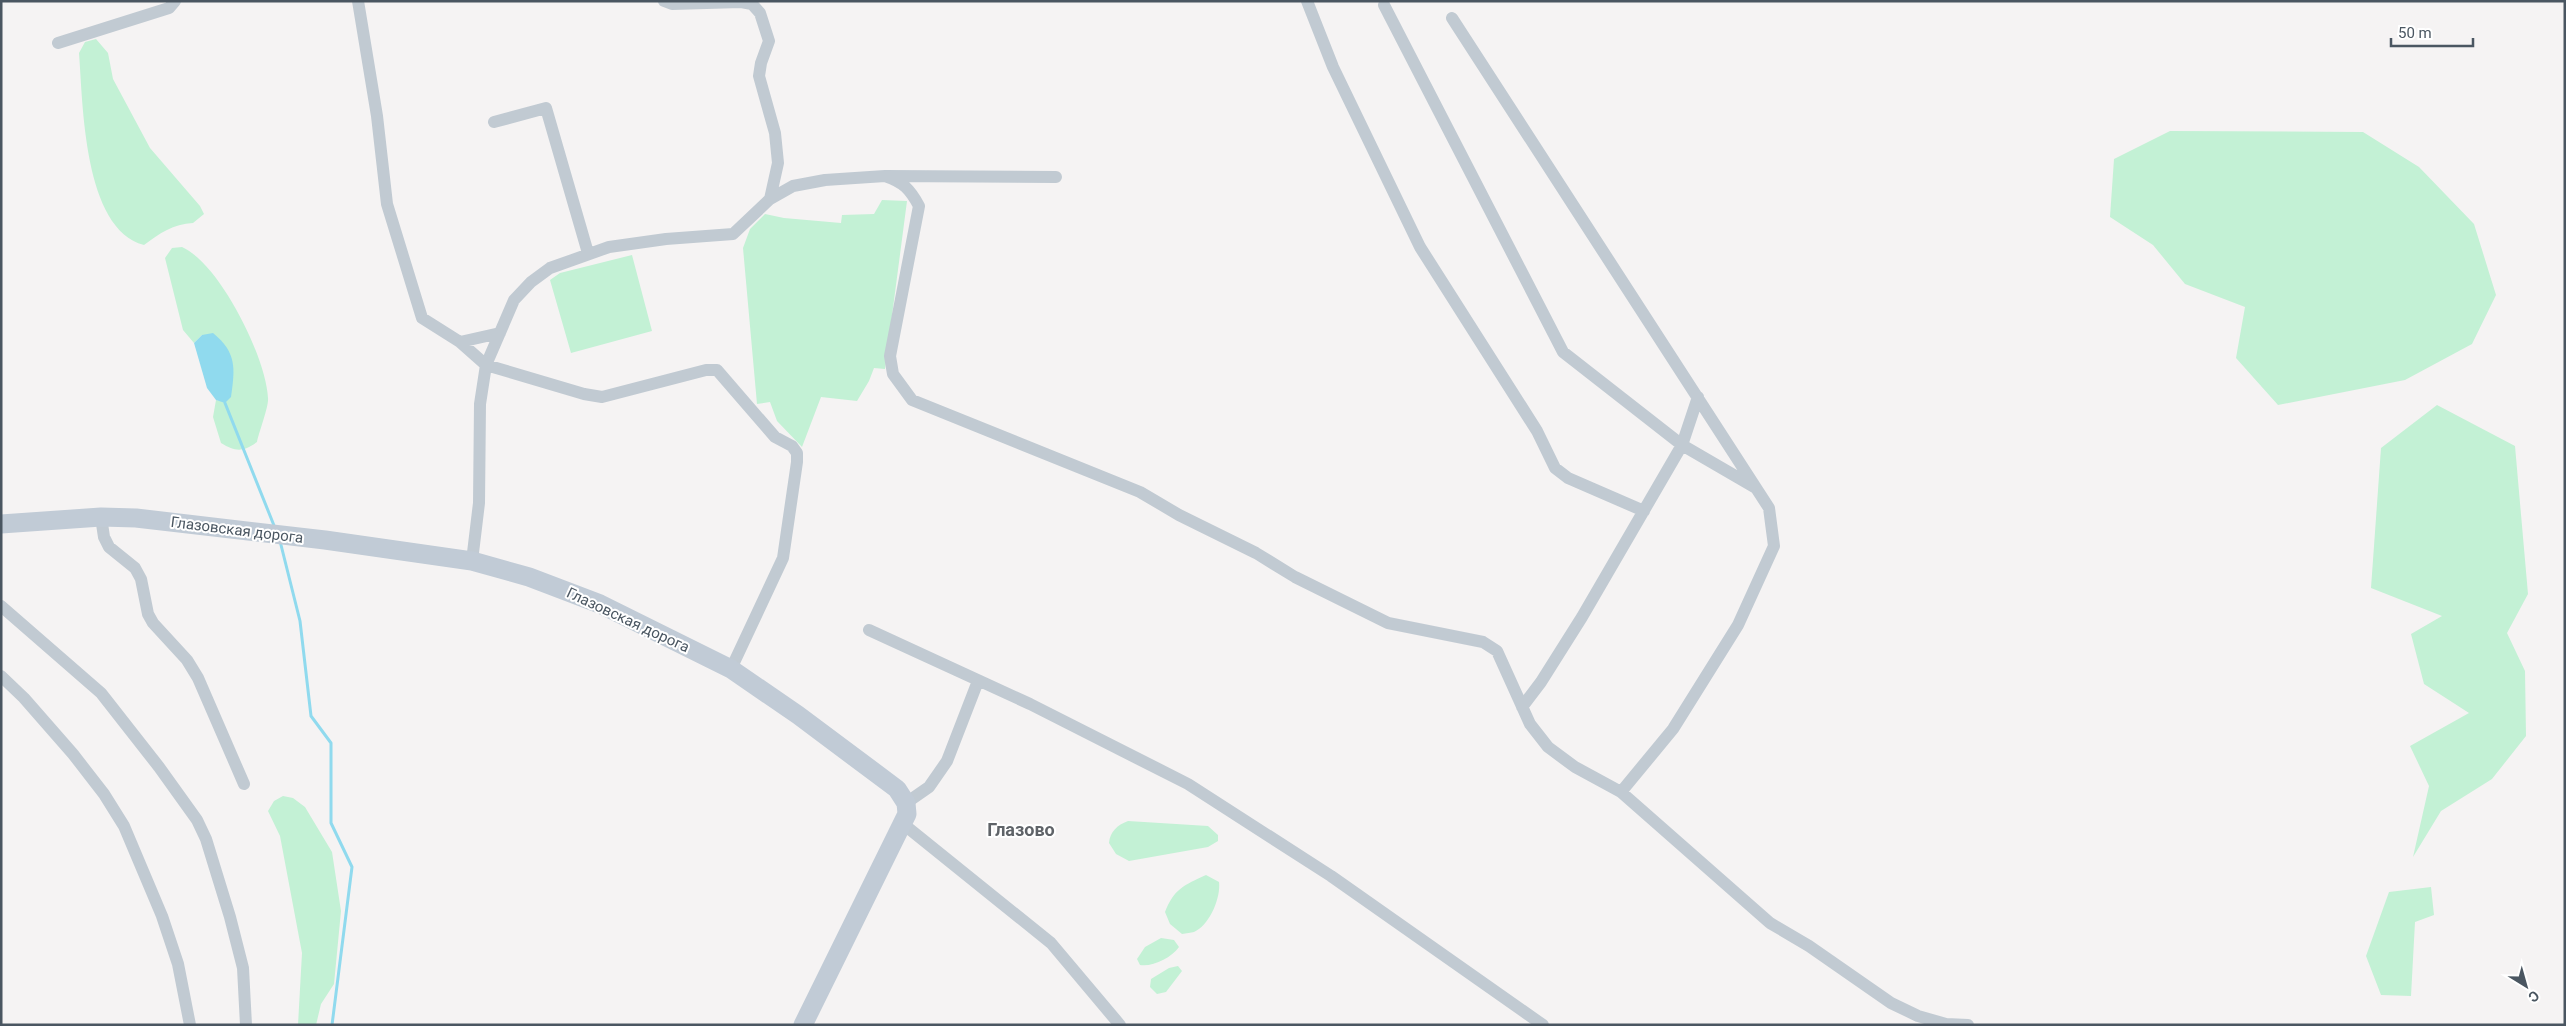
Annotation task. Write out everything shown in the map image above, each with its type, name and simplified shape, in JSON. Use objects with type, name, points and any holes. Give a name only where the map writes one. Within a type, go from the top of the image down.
[{"type":"street","points":[[58,43],[169,8],[176,1]]},
{"type":"street","points":[[358,1],[377,116],[387,204],[422,318],[460,342],[486,365],[584,394],[602,397],[706,370],[717,370],[775,437],[792,446],[797,453],[783,558],[731,669]]},
{"type":"street","points":[[664,1],[672,4],[741,2],[752,4],[760,13],[769,41],[761,63],[759,76],[771,118],[778,163],[770,199]]},
{"type":"street","points":[[1307,1],[1332,66],[1420,247],[1537,431],[1555,468],[1568,478],[1644,511]]},
{"type":"street","points":[[1384,5],[1563,352],[1682,445],[1758,490]]},
{"type":"street","points":[[1452,18],[1769,508],[1774,546],[1738,625],[1673,729],[1621,792]]},
{"type":"street","points":[[494,122],[546,108],[588,253]]},
{"type":"street","points":[[885,176],[900,181],[919,206],[890,356],[893,374],[912,400],[1140,492],[1179,515],[1256,553],[1295,577],[1388,623],[1483,642],[1496,651],[1530,724],[1548,748],[1575,767],[1621,792],[1770,923],[1809,946],[1891,1003],[1946,1024],[1968,1025]]},
{"type":"street","points":[[472,562],[480,503],[480,404],[486,365],[514,300],[531,282],[550,268],[609,247],[666,239],[733,234],[770,199],[793,186],[825,180],[885,176],[1056,177]]},
{"type":"street","points":[[460,342],[500,333]]},
{"type":"street","points":[[1522,707],[1542,682],[1682,445],[1698,397]]},
{"type":"street","points":[[101,518],[104,537],[109,546],[135,568],[141,579],[148,614],[152,623],[187,660],[198,678],[244,784]]},
{"type":"street","name":"Глазовская дорога","points":[[1,524],[101,518],[136,518],[287,536],[472,562],[529,577],[600,604],[731,669],[798,715],[889,783],[906,803]]},
{"type":"street","points":[[1,606],[101,693],[159,767],[197,820],[206,839],[243,968],[246,1025]]},
{"type":"street","points":[[869,630],[1188,784],[1332,876],[1543,1025]]},
{"type":"street","points":[[1,676],[24,698],[73,754],[104,794],[124,826],[162,916],[178,964],[190,1025]]},
{"type":"street","points":[[803,1025],[907,814],[906,803],[929,787],[947,761],[978,681]]},
{"type":"street","points":[[902,823],[1046,938],[1120,1025]]},
{"type":"green space","points":[[96,39],[108,53],[113,79],[150,148],[200,206],[204,214],[193,223],[179,225],[167,230],[144,245],[124,234],[109,215],[98,190],[90,162],[85,132],[79,53],[85,42]]},
{"type":"green space","points":[[2170,131],[2363,132],[2419,167],[2474,224],[2496,295],[2472,344],[2405,380],[2278,405],[2236,358],[2245,307],[2185,284],[2153,245],[2110,217],[2114,159]]},
{"type":"green space","points":[[882,200],[907,201],[885,369],[874,368],[869,381],[857,401],[821,397],[802,447],[777,421],[770,402],[757,404],[743,248],[750,229],[765,214],[784,218],[841,223],[842,215],[874,214]]},
{"type":"green space","points":[[182,247],[197,257],[225,291],[250,337],[259,360],[265,380],[268,402],[257,442],[248,448],[239,450],[221,443],[213,417],[216,400],[225,402],[202,335],[194,343],[183,330],[165,258],[172,248]]},
{"type":"green space","points":[[632,255],[652,331],[571,353],[550,280],[560,273]]},
{"type":"green space","points":[[2437,405],[2515,446],[2528,594],[2507,633],[2525,671],[2526,736],[2492,779],[2441,811],[2413,857],[2429,786],[2410,746],[2469,713],[2424,684],[2411,634],[2442,616],[2371,588],[2381,448]]},
{"type":"green space","points":[[283,796],[293,798],[305,807],[332,852],[341,911],[334,984],[321,1004],[316,1025],[298,1025],[302,953],[280,836],[268,811],[274,801]]},
{"type":"green space","points":[[1128,821],[1208,826],[1218,835],[1218,841],[1208,847],[1129,861],[1116,854],[1109,843],[1115,829]]},
{"type":"green space","points":[[1206,875],[1219,882],[1216,903],[1209,917],[1200,928],[1194,932],[1182,934],[1170,924],[1165,912],[1168,904],[1181,889]]},
{"type":"green space","points":[[2431,887],[2434,915],[2415,922],[2411,996],[2381,995],[2366,956],[2389,892]]},
{"type":"green space","points":[[1161,938],[1174,940],[1179,947],[1161,961],[1150,965],[1140,965],[1137,959],[1145,947]]},
{"type":"green space","points":[[1178,966],[1182,971],[1166,992],[1157,994],[1150,987],[1151,979],[1169,968]]},
{"type":"water","points":[[213,333],[226,347],[232,362],[231,397],[225,403],[216,400],[207,388],[194,343],[202,335]]},
{"type":"waterway","points":[[225,403],[275,528]]},
{"type":"waterway","points":[[280,541],[300,621],[311,716],[331,743],[331,823],[352,867],[332,1025]]},
{"type":"district","name":"Глазово","points":[[1021,829]]}]
